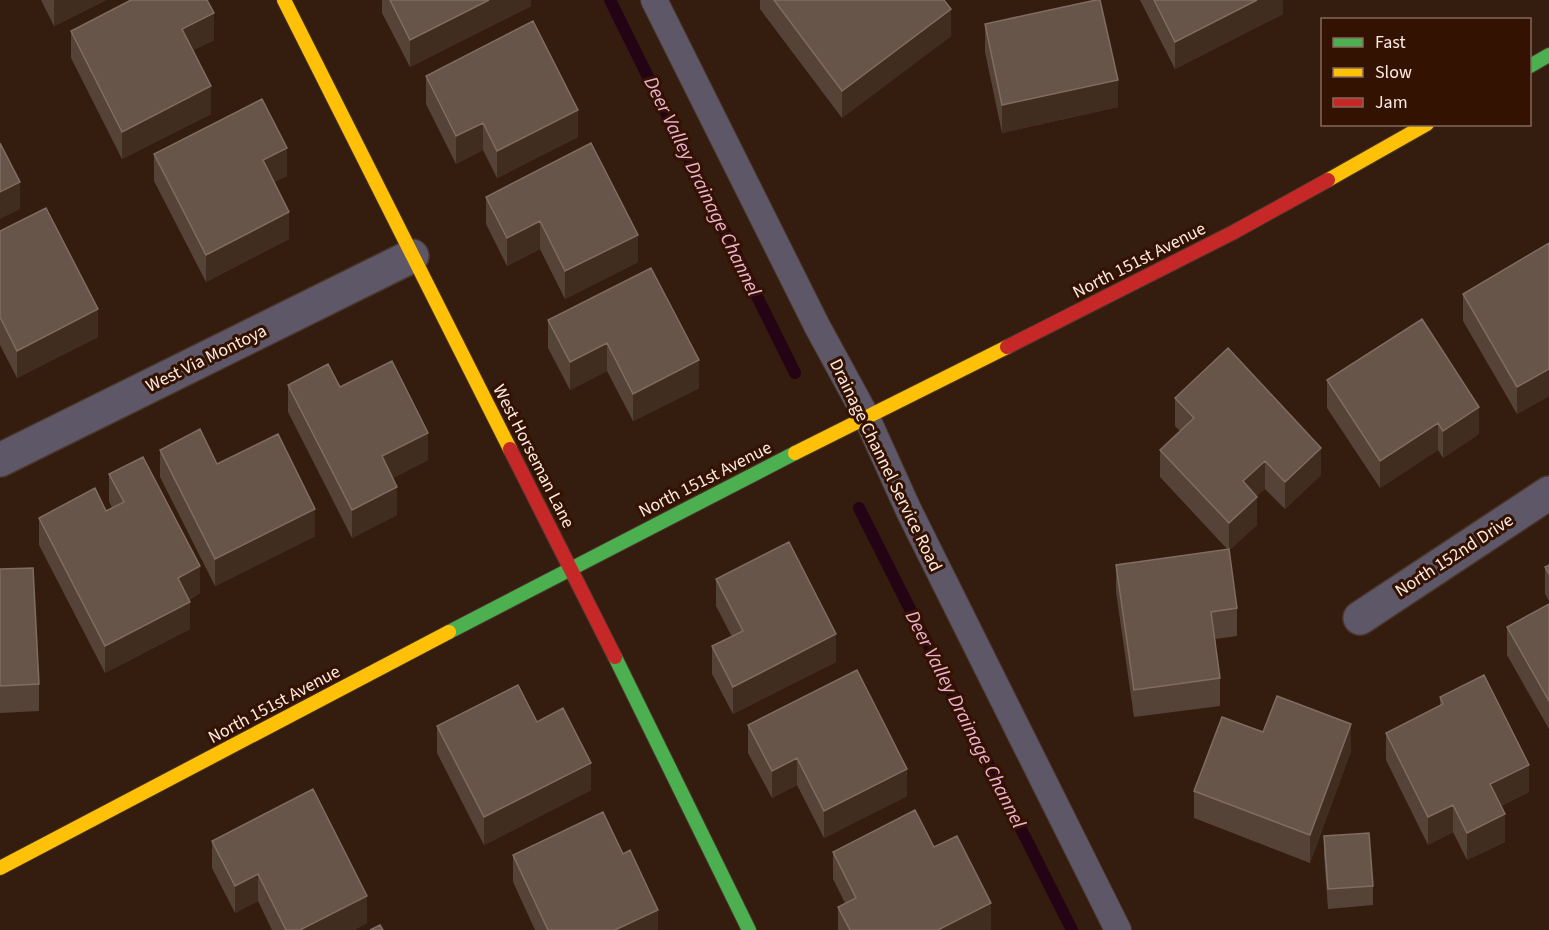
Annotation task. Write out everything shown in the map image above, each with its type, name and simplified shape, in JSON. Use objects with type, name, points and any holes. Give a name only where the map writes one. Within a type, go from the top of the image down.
[{"type":"street","name":"West Horseman Lane","points":[[284,0],[749,930]]},
{"type":"street","points":[[1531,65],[1549,55]]},
{"type":"street","name":"North 151st Avenue","points":[[0,868],[570,568],[866,416],[1234,232],[1423,126]]},
{"type":"street","name":"West Via Montoya","points":[[0,460],[412,256]]},
{"type":"street","name":"North 152nd Drive","points":[[1360,618],[1549,493]]},
{"type":"lane","name":"Drainage Channel Service Road","points":[[654,0],[817,326],[866,416],[909,511],[1118,930]]},
{"type":"building","points":[[131,0],[207,0],[214,13],[182,29],[211,86],[122,132],[71,31]]},
{"type":"building","points":[[390,0],[489,0],[410,40]]},
{"type":"building","points":[[774,0],[944,0],[951,9],[842,91]]},
{"type":"building","points":[[1100,0],[1118,80],[1002,105],[985,24]]},
{"type":"building","points":[[1154,0],[1257,0],[1175,42]]},
{"type":"building","points":[[533,21],[578,110],[497,151],[483,123],[456,136],[426,76]]},
{"type":"building","points":[[262,99],[287,148],[263,160],[289,212],[206,255],[154,154]]},
{"type":"building","points":[[0,143],[20,182],[0,192]]},
{"type":"building","points":[[591,143],[638,235],[565,271],[540,221],[507,238],[486,197]]},
{"type":"building","points":[[46,208],[98,309],[17,351],[0,317],[0,231]]},
{"type":"building","points":[[1549,243],[1549,369],[1517,387],[1463,294]]},
{"type":"building","points":[[651,268],[699,360],[633,394],[607,343],[570,362],[548,320]]},
{"type":"building","points":[[1422,319],[1479,407],[1443,431],[1438,423],[1380,461],[1327,380]]},
{"type":"building","points":[[1228,348],[1321,448],[1285,482],[1265,461],[1243,481],[1257,497],[1229,523],[1160,450],[1194,418],[1175,398]]},
{"type":"building","points":[[392,361],[428,433],[382,456],[397,487],[352,510],[288,385],[328,364],[340,387]]},
{"type":"building","points":[[200,429],[217,464],[278,434],[315,509],[215,559],[160,450]]},
{"type":"building","points":[[143,457],[200,566],[178,578],[190,602],[105,646],[39,518],[95,488],[106,511],[124,502],[109,474]]},
{"type":"building","points":[[789,542],[836,634],[733,687],[712,646],[743,631],[716,579]]},
{"type":"building","points":[[1229,549],[1237,608],[1211,612],[1220,678],[1134,690],[1116,565]]},
{"type":"building","points":[[33,568],[39,684],[0,686],[0,569]]},
{"type":"building","points":[[1549,604],[1549,701],[1507,627]]},
{"type":"building","points":[[857,670],[907,769],[824,811],[797,758],[772,771],[748,725]]},
{"type":"building","points":[[1484,675],[1529,765],[1490,784],[1505,814],[1467,833],[1453,805],[1428,817],[1386,733],[1443,704],[1440,697]]},
{"type":"building","points":[[518,685],[537,722],[563,708],[591,763],[484,817],[437,726]]},
{"type":"building","points":[[1277,696],[1351,724],[1310,835],[1194,791],[1222,717],[1263,732]]},
{"type":"building","points":[[313,789],[367,896],[300,930],[286,930],[258,874],[235,886],[212,841]]},
{"type":"building","points":[[915,810],[934,847],[957,836],[991,903],[938,930],[850,930],[838,907],[856,898],[833,852]]},
{"type":"building","points":[[603,812],[623,854],[630,850],[658,910],[615,930],[548,930],[513,855]]},
{"type":"building","points":[[1369,833],[1373,886],[1328,889],[1324,836]]},
{"type":"building","points":[[380,925],[383,930],[370,930]]},
{"type":"waterway","name":"Deer Valley Drainage Channel","points":[[610,0],[795,373]]},
{"type":"waterway","name":"Deer Valley Drainage Channel","points":[[859,508],[1072,930]]},
{"type":"traffic: fast","points":[[1531,65],[1549,55]]},
{"type":"traffic: fast","points":[[449,632],[795,453]]},
{"type":"traffic: fast","points":[[615,657],[749,930]]},
{"type":"traffic: slow","points":[[284,0],[510,449]]},
{"type":"traffic: slow","points":[[1328,180],[1423,126]]},
{"type":"traffic: slow","points":[[795,453],[1007,347]]},
{"type":"traffic: slow","points":[[0,868],[449,632]]},
{"type":"traffic: jam","points":[[1007,347],[1234,232],[1328,180]]},
{"type":"traffic: jam","points":[[510,449],[615,657]]}]
